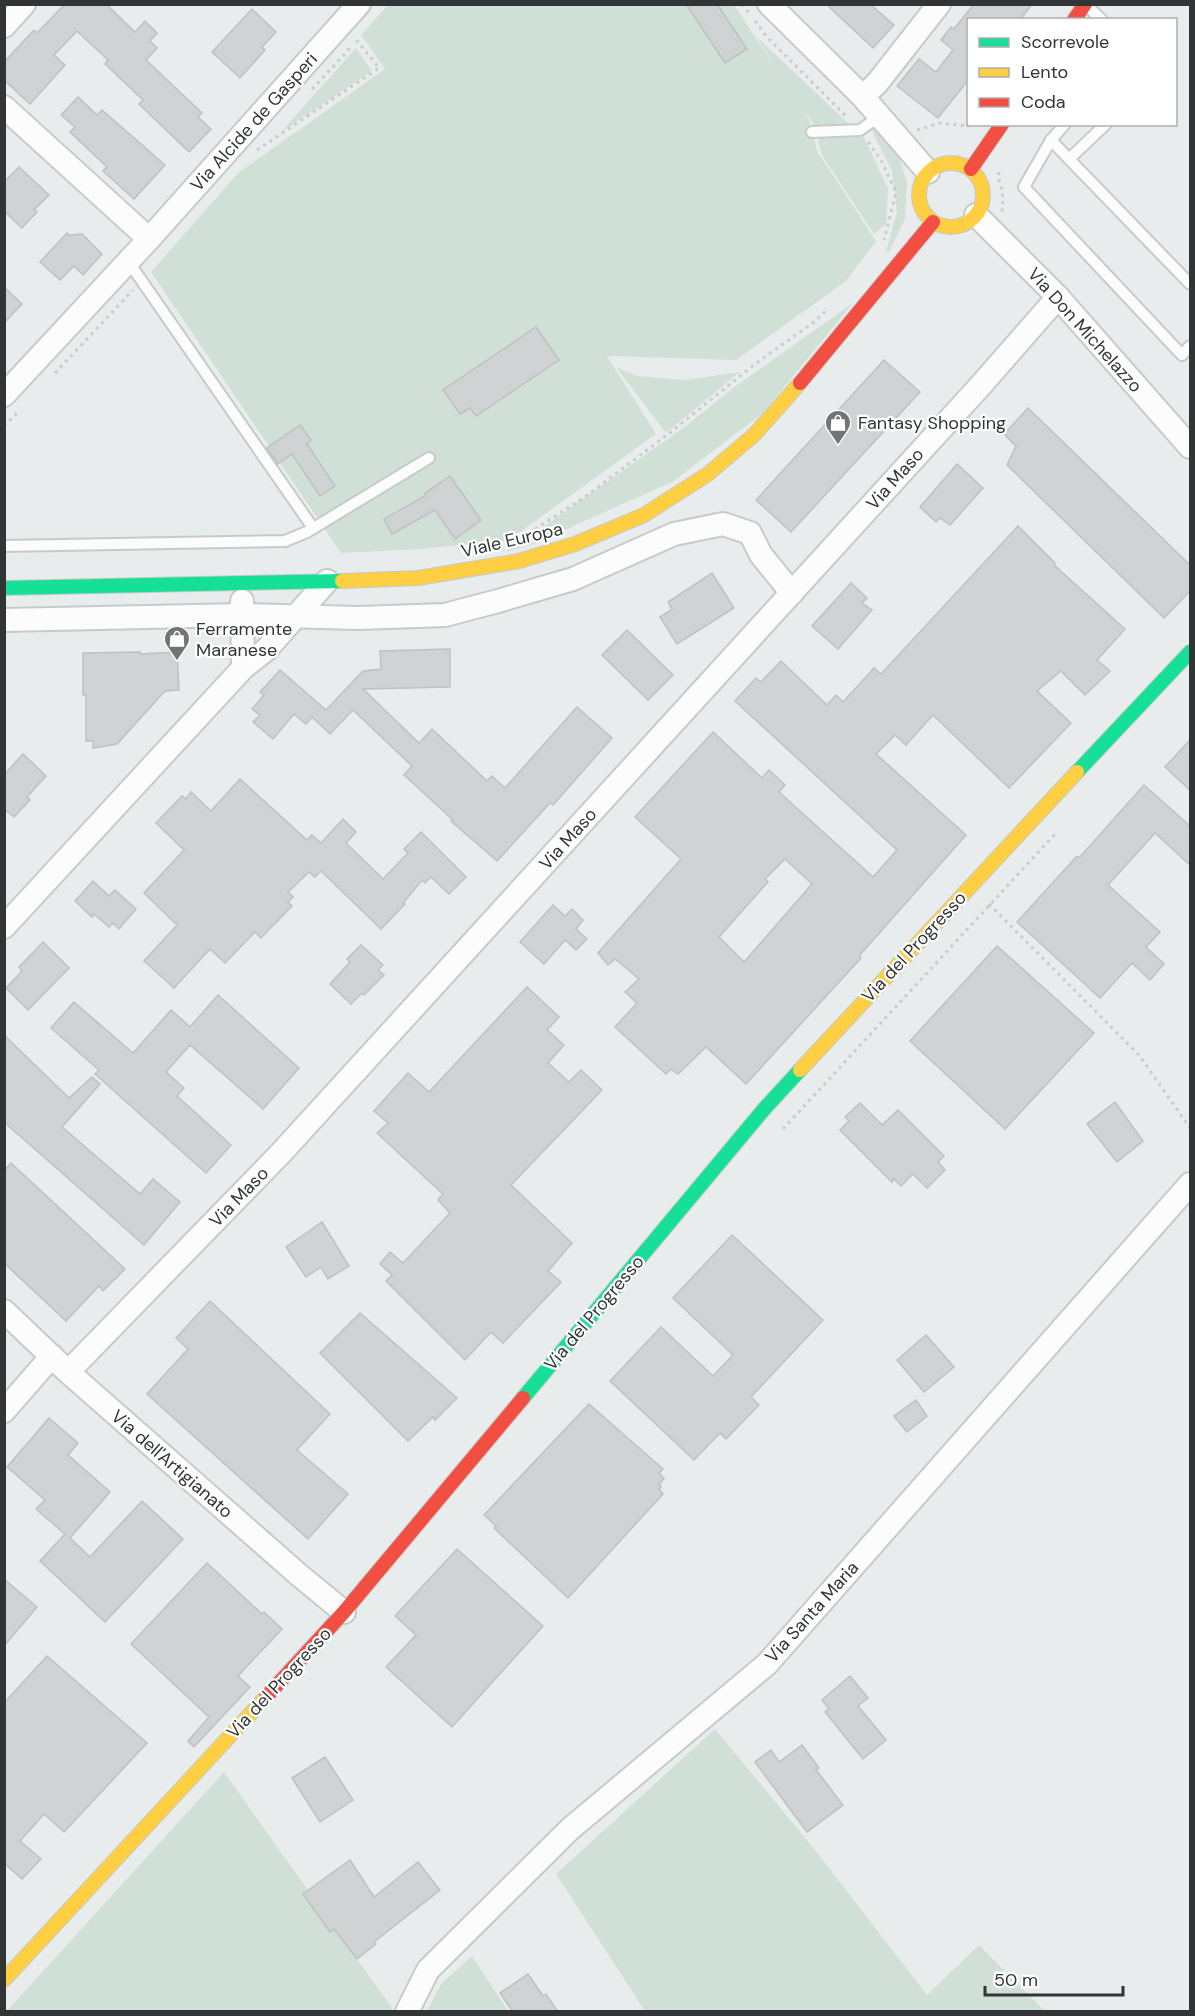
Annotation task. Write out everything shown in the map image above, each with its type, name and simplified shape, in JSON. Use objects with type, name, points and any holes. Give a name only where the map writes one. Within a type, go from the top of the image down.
[{"type":"street","points":[[4,26],[24,4]]},
{"type":"street","name":"Via Alcide de Gasperi","points":[[4,395],[149,238],[359,4]]},
{"type":"street","points":[[769,4],[863,97],[928,172]]},
{"type":"street","points":[[863,97],[878,82],[939,4]]},
{"type":"street","points":[[1075,18],[1085,4]]},
{"type":"street","points":[[4,107],[149,238]]},
{"type":"street","points":[[971,170],[1001,126]]},
{"type":"street","points":[[954,162],[971,170],[978,177],[982,186],[981,207],[976,215],[969,222],[951,227],[933,222],[926,216],[919,198],[919,189],[928,172],[944,163],[954,162]]},
{"type":"street","name":"Via Don Michelazzo","points":[[976,215],[1058,297],[1191,447]]},
{"type":"street","name":"Viale Europa","points":[[4,588],[418,578],[519,561],[575,544],[644,515],[708,474],[754,435],[799,385],[933,222]]},
{"type":"street","name":"Via Maso","points":[[68,1372],[281,1153],[973,394],[1058,297]]},
{"type":"street","points":[[4,620],[243,615],[359,618],[445,615],[498,602],[573,579],[674,534],[723,524],[750,533],[761,555],[792,593]]},
{"type":"street","points":[[4,927],[243,668],[267,649],[327,581]]},
{"type":"street","points":[[241,584],[243,668]]},
{"type":"street","name":"Via del Progresso","points":[[4,1980],[344,1612],[765,1108],[970,885],[1191,652]]},
{"type":"street","name":"Via Santa Maria","points":[[407,2012],[428,1970],[570,1829],[767,1664],[1191,1184]]},
{"type":"street","name":"Via dell'Artigianato","points":[[4,1311],[68,1372],[344,1612]]},
{"type":"street","points":[[4,1411],[52,1356]]},
{"type":"lane","points":[[1085,4],[1100,18]]},
{"type":"lane","points":[[812,132],[860,130],[880,116]]},
{"type":"lane","points":[[1063,126],[1051,140],[1024,187],[1182,355],[1191,346]]},
{"type":"lane","points":[[1069,159],[1104,126]]},
{"type":"lane","points":[[1051,140],[1191,285]]},
{"type":"lane","points":[[128,261],[314,528]]},
{"type":"lane","points":[[4,546],[285,540],[314,528],[429,458]]},
{"type":"path","points":[[742,4],[766,36],[860,130],[881,160],[896,192],[885,238],[879,247]]},
{"type":"path","points":[[253,153],[379,68],[355,38]]},
{"type":"path","points":[[911,124],[918,130],[940,123],[967,126]]},
{"type":"path","points":[[532,531],[582,499],[671,432],[755,364],[814,322],[830,307]]},
{"type":"path","points":[[970,885],[1139,1056],[1191,1128]]},
{"type":"shaded area","points":[[389,4],[734,5],[776,68],[756,36],[850,125],[815,126],[804,111],[811,124],[817,151],[876,241],[846,281],[736,360],[607,356],[656,434],[509,540],[420,549],[341,553],[151,272],[238,173],[385,69],[361,35]]},
{"type":"shaded area","points":[[356,48],[372,71],[281,132]]},
{"type":"shaded area","points":[[877,127],[900,160],[907,183],[905,219],[889,252],[886,252],[897,211],[892,171],[872,131]]},
{"type":"shaded area","points":[[864,137],[888,189],[886,224],[874,234],[822,155],[818,142],[820,138]]},
{"type":"shaded area","points":[[853,303],[763,413],[672,482],[531,545],[505,552],[682,429],[733,388]]},
{"type":"shaded area","points":[[616,367],[637,376],[686,380],[740,372],[666,433]]},
{"type":"shaded area","points":[[715,1729],[815,1850],[927,1995],[979,1945],[1045,2011],[645,2011],[556,1874]]},
{"type":"shaded area","points":[[224,1772],[394,2011],[6,2012]]},
{"type":"shaded area","points":[[472,1956],[508,2011],[427,2011],[441,1984]]},
{"type":"building","points":[[65,4],[106,4],[135,32],[145,21],[157,33],[150,41],[157,48],[146,60],[202,113],[198,117],[211,129],[189,152],[139,104],[143,100],[105,64],[108,60],[77,31],[54,55],[65,65],[30,104],[4,80],[4,62],[34,30],[37,33]]},
{"type":"building","points":[[686,4],[717,4],[747,49],[725,63]]},
{"type":"building","points":[[826,4],[870,4],[894,25],[873,48]]},
{"type":"building","points":[[974,4],[1032,4],[1022,18],[967,18],[967,82],[938,118],[897,86],[919,59],[936,72],[953,50],[941,40],[951,27],[954,29]]},
{"type":"building","points":[[252,9],[276,32],[262,47],[265,50],[240,78],[212,52]]},
{"type":"building","points":[[78,97],[97,115],[102,110],[165,165],[134,199],[103,171],[107,167],[70,132],[75,127],[61,115]]},
{"type":"building","points":[[19,167],[49,195],[34,210],[37,212],[22,228],[4,211],[4,182]]},
{"type":"building","points":[[67,233],[69,235],[82,234],[102,254],[83,275],[74,266],[60,280],[40,262]]},
{"type":"building","points":[[4,287],[22,304],[4,323]]},
{"type":"building","points":[[536,327],[559,360],[476,416],[470,408],[460,414],[443,390]]},
{"type":"building","name":"Fantasy Shopping","points":[[884,360],[920,392],[791,532],[756,500]]},
{"type":"building","points":[[1028,408],[1191,566],[1191,590],[1164,618],[1007,465],[1016,446],[1004,434]]},
{"type":"building","points":[[300,425],[311,440],[307,444],[335,486],[320,496],[292,454],[278,464],[267,448]]},
{"type":"building","points":[[957,464],[983,488],[950,525],[940,518],[936,522],[920,507]]},
{"type":"building","points":[[450,476],[481,520],[455,539],[435,510],[392,534],[384,519],[425,496],[424,494]]},
{"type":"building","points":[[1018,526],[1055,563],[1054,565],[1125,629],[1097,660],[1110,671],[1085,695],[1061,671],[1037,691],[1071,723],[1009,788],[933,715],[906,745],[895,735],[876,754],[966,835],[859,956],[861,958],[746,1084],[706,1047],[678,1074],[671,1069],[666,1074],[615,1027],[637,1003],[625,992],[639,979],[615,959],[608,965],[598,953],[681,859],[635,817],[713,732],[762,778],[769,770],[785,785],[779,792],[873,877],[897,850],[735,701],[756,678],[761,682],[781,661],[827,705],[836,695],[843,702],[874,668],[881,674]],"holes":[[[785,859],[812,884],[744,962],[719,937],[768,882],[765,879]]]},
{"type":"building","points":[[712,573],[734,608],[677,644],[660,617],[672,609],[668,602]]},
{"type":"building","points":[[851,583],[867,598],[862,603],[872,610],[838,649],[812,626]]},
{"type":"building","points":[[627,630],[673,675],[648,700],[602,655]]},
{"type":"building","points":[[450,649],[450,687],[363,689],[419,743],[432,729],[487,781],[492,776],[505,788],[577,707],[612,738],[553,805],[550,803],[497,861],[451,821],[452,819],[404,775],[412,766],[353,710],[330,734],[312,717],[306,724],[294,714],[273,739],[253,722],[260,715],[252,709],[264,695],[260,692],[280,670],[326,710],[363,671],[381,669],[380,651]]},
{"type":"building","points":[[140,652],[140,654],[177,652],[179,690],[165,691],[117,744],[93,748],[93,741],[86,741],[83,653]]},
{"type":"building","points":[[1191,739],[1191,791],[1165,767]]},
{"type":"building","points":[[23,754],[46,776],[27,797],[30,800],[14,817],[4,809],[4,775]]},
{"type":"building","points":[[240,779],[307,840],[312,835],[321,843],[343,819],[356,832],[346,843],[383,879],[408,853],[404,849],[421,832],[466,877],[449,894],[431,877],[425,883],[422,880],[403,903],[405,904],[381,929],[321,871],[315,877],[309,872],[288,892],[293,897],[288,902],[292,906],[261,938],[255,932],[225,963],[210,949],[174,988],[144,961],[177,925],[144,893],[184,850],[156,823],[182,796],[186,799],[191,792],[211,811]]},
{"type":"building","points":[[1144,785],[1191,827],[1191,866],[1155,833],[1108,885],[1160,932],[1146,947],[1164,964],[1150,980],[1132,963],[1100,998],[1017,922],[1077,856],[1079,858]]},
{"type":"building","points":[[93,881],[109,896],[115,890],[136,909],[119,929],[113,923],[109,927],[94,914],[92,917],[75,901]]},
{"type":"building","points":[[553,905],[565,916],[572,909],[583,920],[576,929],[587,939],[576,950],[565,940],[544,964],[520,942]]},
{"type":"building","points":[[43,942],[69,968],[28,1010],[6,988],[22,971],[19,967]]},
{"type":"building","points":[[361,945],[383,965],[378,970],[384,975],[364,995],[362,993],[351,1004],[330,984],[350,962],[347,959]]},
{"type":"building","points":[[997,946],[1094,1033],[1005,1129],[910,1041]]},
{"type":"building","points":[[527,987],[559,1017],[547,1030],[564,1045],[548,1063],[569,1082],[581,1070],[602,1090],[511,1185],[572,1243],[548,1271],[561,1282],[503,1343],[491,1332],[465,1360],[386,1281],[392,1275],[380,1264],[390,1252],[403,1263],[450,1213],[438,1200],[443,1194],[377,1133],[388,1123],[374,1111],[408,1073],[429,1092]]},
{"type":"building","points":[[218,995],[299,1068],[263,1109],[190,1045],[166,1072],[184,1088],[177,1096],[231,1145],[206,1173],[95,1074],[99,1070],[51,1028],[74,1002],[133,1053],[171,1010],[190,1027]]},
{"type":"building","points":[[4,1035],[69,1098],[92,1077],[100,1084],[62,1127],[140,1194],[153,1179],[180,1202],[144,1245],[4,1122]]},
{"type":"building","points":[[1115,1102],[1143,1141],[1117,1162],[1087,1124]]},
{"type":"building","points":[[860,1103],[882,1125],[898,1110],[944,1156],[938,1162],[945,1170],[927,1188],[913,1174],[901,1186],[894,1179],[892,1182],[840,1130],[849,1121],[845,1117]]},
{"type":"building","points":[[11,1163],[125,1269],[103,1291],[99,1286],[66,1321],[4,1263],[4,1171]]},
{"type":"building","points":[[322,1222],[349,1266],[328,1279],[321,1267],[306,1277],[286,1247]]},
{"type":"building","points":[[732,1235],[823,1320],[751,1397],[759,1405],[726,1439],[720,1433],[694,1460],[610,1381],[661,1327],[713,1376],[733,1355],[673,1298]]},
{"type":"building","points":[[210,1301],[330,1414],[297,1450],[348,1494],[308,1539],[147,1394],[188,1349],[176,1338]]},
{"type":"building","points":[[360,1313],[457,1398],[435,1420],[433,1417],[408,1441],[320,1353]]},
{"type":"building","points":[[926,1335],[954,1367],[924,1392],[897,1360]]},
{"type":"building","points":[[916,1400],[927,1416],[907,1432],[894,1416]]},
{"type":"building","points":[[589,1404],[663,1469],[659,1473],[664,1479],[659,1484],[661,1487],[659,1489],[663,1494],[568,1598],[494,1528],[496,1526],[484,1515]]},
{"type":"building","points":[[49,1418],[78,1443],[68,1455],[110,1492],[70,1538],[90,1557],[142,1501],[183,1539],[105,1622],[40,1561],[65,1534],[36,1509],[45,1500],[7,1467]]},
{"type":"building","points":[[457,1549],[543,1626],[452,1727],[386,1667],[416,1635],[395,1616]]},
{"type":"building","points":[[207,1563],[262,1614],[264,1612],[282,1629],[238,1676],[250,1687],[194,1747],[188,1741],[209,1717],[131,1644]]},
{"type":"building","points":[[4,1579],[37,1607],[4,1646]]},
{"type":"building","points":[[47,1656],[147,1743],[64,1832],[44,1814],[20,1841],[41,1859],[22,1879],[4,1863],[4,1703]]},
{"type":"building","points":[[850,1676],[868,1698],[858,1706],[886,1740],[863,1759],[825,1712],[829,1709],[822,1700]]},
{"type":"building","points":[[802,1745],[819,1768],[816,1770],[843,1805],[807,1832],[755,1762],[771,1750],[779,1762]]},
{"type":"building","points":[[325,1757],[353,1800],[320,1822],[292,1778]]},
{"type":"building","points":[[350,1860],[374,1897],[418,1862],[440,1890],[374,1942],[376,1944],[357,1959],[334,1929],[330,1932],[303,1894]]},
{"type":"building","points":[[528,1974],[543,1996],[546,1994],[558,2012],[513,2012],[500,1993]]},
{"type":"traffic: fast","points":[[4,588],[342,581]]},
{"type":"traffic: fast","points":[[1077,772],[1190,652]]},
{"type":"traffic: fast","points":[[523,1398],[765,1108],[800,1070]]},
{"type":"traffic: slow","points":[[951,163],[963,165],[974,172],[981,183],[983,195],[981,207],[974,218],[963,225],[951,227],[939,225],[928,218],[921,207],[919,195],[921,183],[928,172],[939,165],[951,163]]},
{"type":"traffic: slow","points":[[342,581],[418,578],[519,561],[575,544],[644,515],[708,474],[754,435],[800,383]]},
{"type":"traffic: slow","points":[[800,1070],[1077,772]]},
{"type":"traffic: slow","points":[[4,1980],[266,1697]]},
{"type":"traffic: jam","points":[[1075,18],[1085,4]]},
{"type":"traffic: jam","points":[[971,169],[1001,126]]},
{"type":"traffic: jam","points":[[800,383],[933,222]]},
{"type":"traffic: jam","points":[[266,1697],[344,1612],[523,1398]]},
{"type":"place","name":"Fantasy Shopping","points":[[838,446]]},
{"type":"place","name":"Ferramente Maranese","points":[[177,662]]}]
